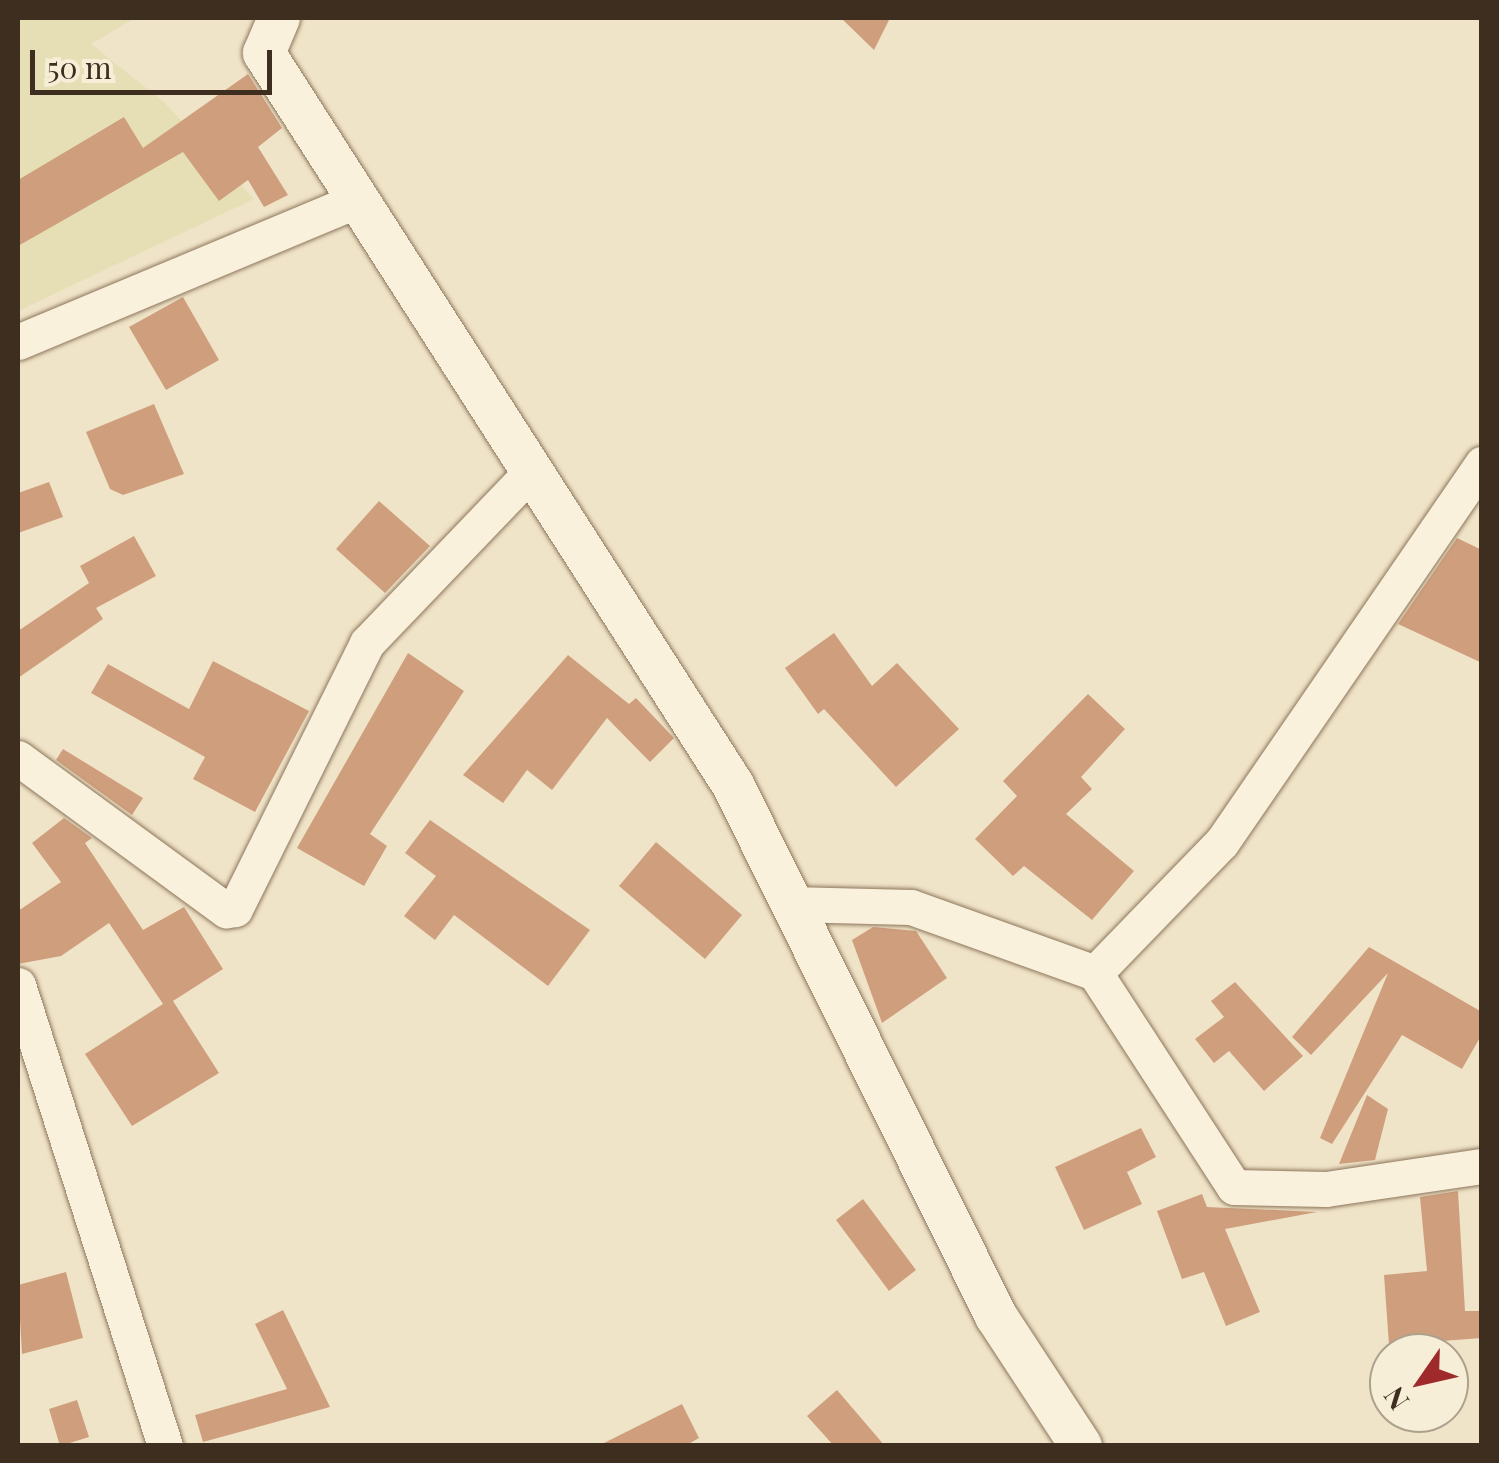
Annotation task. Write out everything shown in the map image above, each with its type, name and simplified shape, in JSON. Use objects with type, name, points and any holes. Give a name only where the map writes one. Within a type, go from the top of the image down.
[{"type":"street","points":[[277,18],[264,54],[528,475],[733,785],[996,1316],[1081,1446]]},
{"type":"street","points":[[18,342],[357,200]]},
{"type":"street","points":[[1095,973],[1222,842],[1482,464]]},
{"type":"street","points":[[18,758],[226,910],[236,909],[366,643],[528,475]]},
{"type":"street","points":[[790,904],[911,907],[1095,973],[1234,1188],[1326,1189],[1482,1166]]},
{"type":"street","points":[[18,985],[166,1446]]},
{"type":"shaded area","points":[[18,18],[135,18],[91,44],[165,103],[254,199],[18,311]]},
{"type":"building","points":[[841,18],[890,18],[874,50]]},
{"type":"building","points":[[248,74],[282,128],[258,147],[288,195],[264,207],[248,180],[219,201],[183,152],[18,246],[18,180],[124,117],[143,148]]},
{"type":"building","points":[[183,297],[219,360],[166,390],[129,327]]},
{"type":"building","points":[[154,404],[184,474],[123,495],[110,489],[86,432]]},
{"type":"building","points":[[49,482],[63,517],[18,533],[18,493]]},
{"type":"building","points":[[379,501],[430,546],[385,593],[336,549]]},
{"type":"building","points":[[134,536],[156,576],[96,608],[103,619],[18,678],[18,631],[89,583],[80,566]]},
{"type":"building","points":[[1457,538],[1482,550],[1482,663],[1398,624]]},
{"type":"building","points":[[834,633],[872,686],[897,663],[959,729],[896,787],[824,709],[818,714],[785,668]]},
{"type":"building","points":[[408,653],[464,691],[370,834],[387,846],[364,886],[297,848]]},
{"type":"building","points":[[568,655],[629,704],[636,698],[674,738],[650,762],[607,718],[552,790],[527,770],[503,803],[463,775]]},
{"type":"building","points":[[213,661],[309,711],[255,812],[193,779],[205,757],[91,693],[108,664],[189,709]]},
{"type":"building","points":[[1088,694],[1125,729],[1081,777],[1092,789],[1066,814],[1134,871],[1092,920],[1024,866],[1013,876],[975,839],[1017,796],[1003,781]]},
{"type":"building","points":[[63,749],[143,798],[132,815],[56,760]]},
{"type":"building","points":[[64,818],[92,838],[85,843],[143,930],[184,907],[223,969],[173,1001],[219,1073],[132,1126],[85,1054],[163,1004],[109,923],[61,956],[18,964],[18,911],[61,882],[32,843]]},
{"type":"building","points":[[430,820],[590,930],[548,986],[454,915],[435,940],[404,916],[436,876],[405,853]]},
{"type":"building","points":[[656,842],[742,915],[705,959],[619,886]]},
{"type":"building","points":[[873,927],[916,931],[947,978],[882,1023],[852,940]]},
{"type":"building","points":[[1369,947],[1482,1012],[1482,1034],[1462,1069],[1402,1035],[1332,1144],[1320,1138],[1388,973],[1311,1055],[1292,1037]]},
{"type":"building","points":[[1235,982],[1303,1056],[1264,1091],[1229,1051],[1214,1063],[1195,1039],[1224,1017],[1211,1001]]},
{"type":"building","points":[[1367,1095],[1388,1109],[1375,1160],[1339,1164]]},
{"type":"building","points":[[1141,1128],[1156,1157],[1127,1172],[1142,1204],[1084,1230],[1055,1167]]},
{"type":"building","points":[[1458,1191],[1465,1311],[1482,1311],[1482,1338],[1469,1339],[1469,1333],[1388,1333],[1384,1275],[1427,1271],[1420,1197]]},
{"type":"building","points":[[1202,1194],[1207,1207],[1317,1212],[1225,1229],[1260,1312],[1226,1326],[1204,1272],[1182,1279],[1157,1211]]},
{"type":"building","points":[[863,1199],[916,1270],[889,1291],[836,1220]]},
{"type":"building","points":[[66,1272],[83,1338],[22,1354],[18,1285]]},
{"type":"building","points":[[283,1310],[330,1407],[203,1442],[195,1415],[287,1389],[255,1324]]},
{"type":"building","points":[[837,1390],[885,1446],[834,1446],[807,1416]]},
{"type":"building","points":[[77,1400],[89,1437],[60,1446],[49,1409]]},
{"type":"building","points":[[682,1404],[699,1438],[685,1446],[598,1446]]}]
